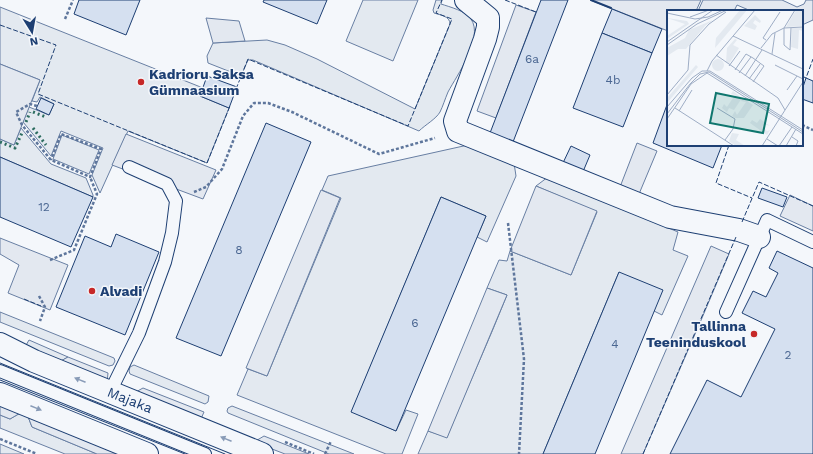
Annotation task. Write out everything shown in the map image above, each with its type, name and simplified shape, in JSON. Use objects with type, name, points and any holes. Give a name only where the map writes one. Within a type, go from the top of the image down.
[{"type":"street","points":[[466,0],[488,18],[488,27],[455,121],[458,131],[670,217],[739,230],[759,238]]},
{"type":"street","name":"Majaka","points":[[0,344],[34,361],[262,454]]},
{"type":"street","points":[[0,394],[147,454]]},
{"type":"lane","points":[[110,392],[139,333],[165,262],[172,233],[176,201],[167,184],[129,166]]},
{"type":"lane","points":[[726,312],[767,220],[813,242]]},
{"type":"lane","points":[[0,371],[205,454]]},
{"type":"path","points":[[65,19],[73,0]]},
{"type":"path","points":[[176,201],[206,187],[222,169],[243,116],[254,103],[268,103],[292,112],[379,154],[458,131]]},
{"type":"path","points":[[37,106],[30,104],[16,112],[22,125],[51,160],[90,177]]},
{"type":"path","points":[[803,125],[813,130]]},
{"type":"path","points":[[50,260],[74,250],[97,194],[90,177],[101,149],[61,134],[51,160]]},
{"type":"path","points":[[508,223],[524,359],[518,454]]},
{"type":"path","points":[[39,296],[46,307],[40,321]]},
{"type":"path","points":[[0,439],[37,454]]},
{"type":"path","points":[[326,454],[331,441]]},
{"type":"path","points":[[29,454],[33,452]]},
{"type":"shaded area","points":[[363,0],[418,0],[393,61],[346,41]]},
{"type":"shaded area","points":[[436,0],[442,0],[441,4],[469,16],[474,27],[474,36],[468,56],[448,92],[440,112],[419,131],[253,60],[248,60],[241,76],[208,63],[207,56],[213,43],[267,40],[285,45],[317,59],[415,109],[450,24],[450,21],[447,18],[434,13],[433,10]]},
{"type":"shaded area","points":[[590,0],[701,0],[696,10],[667,10],[667,31]]},
{"type":"shaded area","points":[[703,0],[782,0],[797,7],[804,4],[806,0],[813,0],[813,20],[803,25],[803,10],[749,10],[737,5],[734,10],[698,10]]},
{"type":"shaded area","points":[[516,5],[536,12],[496,118],[477,111]]},
{"type":"shaded area","points":[[0,7],[203,88],[200,96],[229,108],[207,163],[128,131],[100,193],[92,175],[103,148],[61,131],[51,156],[23,122],[29,107],[49,115],[54,104],[40,97],[37,102],[32,101],[40,80],[0,64]]},
{"type":"shaded area","points":[[206,18],[239,21],[245,41],[213,43]]},
{"type":"shaded area","points":[[0,64],[40,80],[14,145],[0,139]]},
{"type":"shaded area","points":[[21,128],[51,164],[86,178],[93,197],[0,157],[0,139],[14,145]]},
{"type":"shaded area","points":[[126,134],[216,170],[203,199],[112,165]]},
{"type":"shaded area","points":[[62,135],[99,150],[89,174],[53,159]]},
{"type":"shaded area","points":[[637,143],[657,151],[639,194],[620,187]]},
{"type":"shaded area","points":[[468,145],[514,163],[516,176],[487,242],[477,237],[486,216],[441,197],[352,411],[396,431],[406,410],[418,414],[402,454],[386,454],[237,395],[248,369],[267,376],[341,198],[322,190],[328,176]]},
{"type":"shaded area","points":[[548,177],[678,232],[673,250],[688,256],[662,315],[654,311],[619,272],[543,454],[418,454],[428,431],[447,437],[500,313],[507,295],[487,288],[499,260],[507,261],[510,251],[571,275],[597,212],[536,186]]},
{"type":"shaded area","points":[[536,186],[597,211],[571,275],[510,251]]},
{"type":"shaded area","points":[[321,190],[340,198],[267,376],[246,368]]},
{"type":"shaded area","points":[[790,195],[813,206],[813,231],[780,216]]},
{"type":"shaded area","points":[[0,238],[68,265],[50,310],[8,293],[19,265],[0,254]]},
{"type":"shaded area","points":[[711,246],[729,254],[702,318],[643,454],[621,454]]},
{"type":"shaded area","points":[[487,288],[507,295],[447,438],[428,431]]},
{"type":"shaded area","points":[[0,312],[114,358],[115,361],[113,365],[109,366],[0,322]]},
{"type":"shaded area","points":[[29,340],[68,357],[59,362],[25,347]]},
{"type":"shaded area","points":[[68,357],[108,373],[107,383],[59,362]]},
{"type":"shaded area","points":[[134,365],[209,396],[208,402],[205,404],[130,374],[130,367]]},
{"type":"shaded area","points":[[143,388],[204,412],[200,421],[134,393]]},
{"type":"shaded area","points":[[0,403],[22,412],[10,419],[0,415]]},
{"type":"shaded area","points":[[232,406],[354,454],[329,454],[228,413],[228,408]]},
{"type":"shaded area","points":[[22,412],[27,414],[32,427],[97,454],[65,454],[0,428],[0,415],[10,419]]},
{"type":"shaded area","points":[[27,414],[126,454],[97,454],[32,427]]},
{"type":"shaded area","points":[[264,436],[309,454],[285,454],[254,442]]},
{"type":"shaded area","points":[[0,444],[24,454],[0,454]]},
{"type":"building","points":[[79,0],[140,0],[126,35],[74,14]]},
{"type":"building","points":[[264,0],[327,0],[317,24],[263,2]]},
{"type":"building","points":[[541,0],[568,0],[513,142],[490,133]]},
{"type":"building","points":[[612,9],[662,29],[652,53],[602,33]]},
{"type":"building","points":[[602,33],[652,53],[623,127],[573,108]]},
{"type":"building","points":[[207,76],[237,87],[229,108],[200,96]]},
{"type":"building","points":[[806,78],[813,81],[813,103],[803,99],[803,87]]},
{"type":"building","points":[[41,98],[54,104],[49,115],[36,109]]},
{"type":"building","points":[[667,105],[667,146],[722,146],[713,168],[653,143]]},
{"type":"building","points":[[266,123],[311,142],[221,356],[176,338]]},
{"type":"building","points":[[571,146],[590,155],[582,174],[562,165]]},
{"type":"building","points":[[0,157],[93,197],[71,247],[0,217]]},
{"type":"building","points":[[762,188],[787,197],[783,207],[758,198]]},
{"type":"building","points":[[441,197],[486,216],[396,431],[351,412]]},
{"type":"building","points":[[116,234],[159,252],[125,335],[56,307],[85,236],[111,247]]},
{"type":"building","points":[[777,251],[813,268],[813,454],[670,454],[707,380],[741,397],[775,329],[742,313],[753,291],[766,297],[778,273],[769,268]]},
{"type":"building","points":[[619,272],[663,290],[595,454],[543,454]]},
{"type":"tram line","points":[[0,363],[225,454]]},
{"type":"tram line","points":[[0,380],[185,454]]},
{"type":"hedge","points":[[26,122],[30,112]]},
{"type":"hedge","points":[[33,112],[46,117]]},
{"type":"hedge","points":[[33,128],[46,145]]},
{"type":"hedge","points":[[0,142],[15,148],[22,133]]},
{"type":"fence","points":[[236,89],[248,59],[408,126],[452,19],[436,13],[442,0]]},
{"type":"fence","points":[[505,0],[536,12]]},
{"type":"fence","points":[[0,25],[56,45],[38,94],[207,163],[230,106]]},
{"type":"fence","points":[[803,76],[806,78],[813,59]]},
{"type":"fence","points":[[729,146],[716,183],[752,198]]},
{"type":"fence","points":[[742,222],[759,182],[813,206]]},
{"type":"fence","points":[[643,454],[736,237]]},
{"type":"fence","points":[[24,299],[41,306]]},
{"type":"wall","points":[[591,0],[611,8]]},
{"type":"place","name":"Kadrioru Saksa Gümnaasium","points":[[141,82]]},
{"type":"place","name":"Alvadi","points":[[92,291]]},
{"type":"place","name":"Tallinna Teeninduskool","points":[[754,334]]}]
